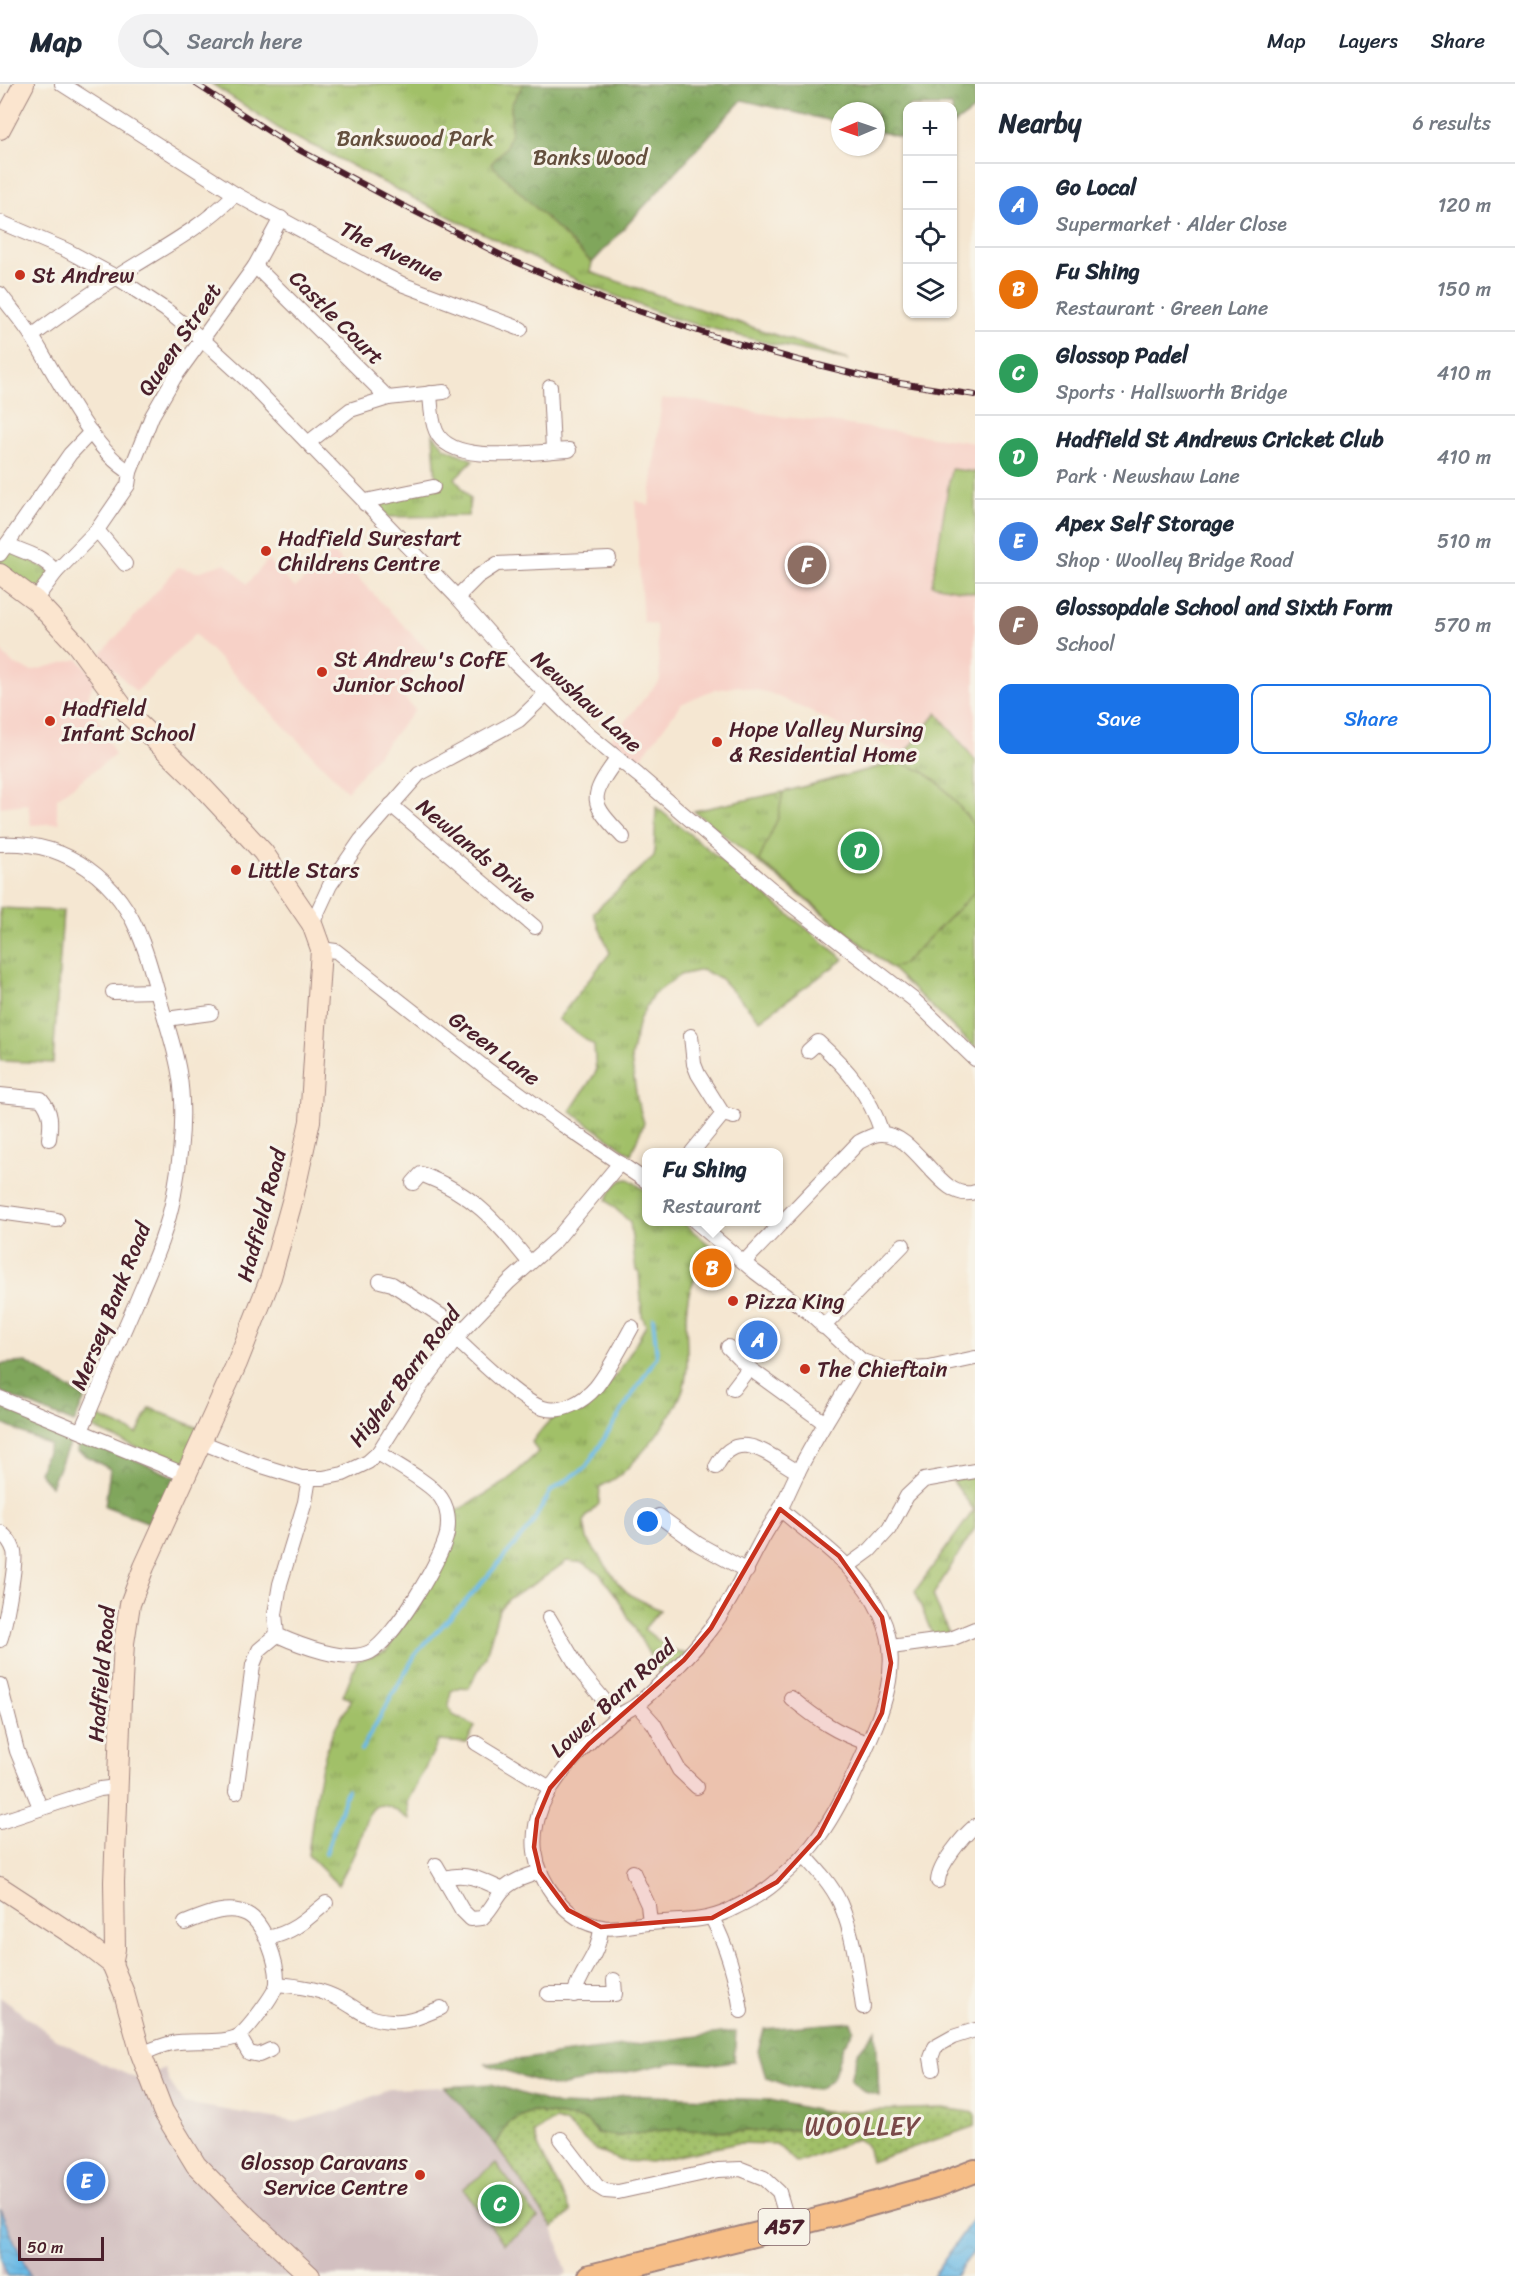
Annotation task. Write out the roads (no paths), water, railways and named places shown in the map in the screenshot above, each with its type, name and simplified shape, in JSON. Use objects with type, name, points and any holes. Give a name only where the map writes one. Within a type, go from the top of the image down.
[{"type":"main road","name":"A57","points":[[590,2276],[829,2216],[939,2185],[975,2171]]},
{"type":"street","points":[[0,129],[24,84]]},
{"type":"street","name":"The Avenue","points":[[62,84],[235,194],[404,285],[521,329]]},
{"type":"street","points":[[32,336],[116,277],[215,214],[235,194]]},
{"type":"street","name":"Queen Street","points":[[35,600],[56,572],[97,530],[128,485],[130,472],[152,416],[174,378],[255,266],[281,218]]},
{"type":"street","name":"Newshaw Lane","points":[[0,222],[66,249],[116,277],[166,310],[203,340],[248,381],[457,597],[516,664],[590,736],[770,888],[914,1000],[975,1059]]},
{"type":"street","name":"Castle Court","points":[[255,266],[388,398]]},
{"type":"street","points":[[0,294],[32,336],[91,432],[119,466],[130,472]]},
{"type":"street","points":[[550,387],[553,450]]},
{"type":"street","points":[[308,443],[350,410],[388,398],[437,393],[436,431],[444,442],[454,449],[480,454],[569,450]]},
{"type":"street","points":[[3,549],[70,454],[91,432]]},
{"type":"street","points":[[365,504],[370,500],[433,487]]},
{"type":"street","points":[[97,530],[125,564]]},
{"type":"street","points":[[3,549],[36,555],[46,561],[56,572]]},
{"type":"street","points":[[457,597],[477,577],[497,564],[609,560]]},
{"type":"street","name":"Hadfield Road","points":[[0,574],[35,600],[77,645],[128,714],[194,778],[263,852],[312,924],[321,949],[310,1121],[293,1198],[271,1277],[237,1363],[144,1567],[130,1604],[124,1654],[117,1787],[115,1949],[112,1964]]},
{"type":"street","name":"Newlands Drive","points":[[312,924],[330,885],[361,840],[419,774],[519,720],[547,693]]},
{"type":"street","points":[[617,759],[596,791],[596,802],[602,814],[623,837]]},
{"type":"street","name":"Newlands Drive","points":[[391,805],[536,927]]},
{"type":"street","name":"Mersey Bank Road","points":[[0,844],[16,843],[46,847],[72,858],[98,874],[120,901],[141,939],[166,1019],[179,1073],[182,1116],[174,1196],[159,1249],[81,1431]]},
{"type":"street","name":"Green Lane","points":[[321,949],[336,951],[489,1071],[562,1125],[642,1178]]},
{"type":"street","points":[[113,992],[157,990]]},
{"type":"street","points":[[166,1019],[211,1013]]},
{"type":"street","points":[[691,1036],[694,1064],[698,1074],[728,1115],[696,1148]]},
{"type":"street","points":[[808,1051],[818,1042],[842,1063],[865,1093],[876,1113],[882,1133]]},
{"type":"street","points":[[0,1095],[41,1099],[48,1107],[51,1119],[49,1139]]},
{"type":"street","points":[[783,1221],[859,1142],[882,1133],[894,1136],[911,1149],[957,1192],[974,1197]]},
{"type":"street","name":"Higher Barn Road","points":[[201,1442],[287,1475],[309,1478],[343,1474],[360,1467],[378,1453],[417,1391],[459,1335],[529,1262],[556,1240],[620,1163]]},
{"type":"street","points":[[413,1183],[421,1174],[446,1184],[471,1199],[497,1222],[529,1262]]},
{"type":"street","points":[[0,1212],[57,1220]]},
{"type":"street","points":[[702,1226],[744,1262],[812,1314],[823,1327],[862,1360],[890,1370],[929,1368],[975,1358]]},
{"type":"street","points":[[744,1262],[778,1226]]},
{"type":"street","points":[[823,1327],[903,1245]]},
{"type":"street","points":[[380,1281],[392,1284],[459,1335],[523,1398],[542,1408],[554,1410],[568,1407],[580,1401],[595,1388],[632,1327]]},
{"type":"street","points":[[728,1347],[749,1368],[825,1423]]},
{"type":"street","name":"Lower Barn Road","points":[[601,1928],[585,1922],[568,1910],[553,1893],[540,1872],[534,1847],[537,1819],[550,1788],[589,1744],[618,1717],[637,1705],[684,1660],[711,1628],[747,1571],[798,1472],[862,1360]]},
{"type":"street","points":[[733,1389],[749,1368]]},
{"type":"street","points":[[0,1398],[186,1475]]},
{"type":"street","points":[[716,1467],[729,1448],[748,1445],[798,1472]]},
{"type":"street","points":[[277,1635],[302,1645],[340,1654],[357,1655],[370,1652],[387,1638],[408,1609],[435,1561],[444,1544],[447,1532],[448,1520],[441,1497],[378,1453]]},
{"type":"street","points":[[848,1566],[870,1550],[890,1529],[907,1496],[924,1480],[975,1471]]},
{"type":"street","points":[[277,1635],[275,1614],[280,1584],[305,1502],[309,1478]]},
{"type":"street","points":[[574,1995],[577,1982],[600,1943],[601,1928],[712,1918],[752,1899],[769,1888],[804,1855],[819,1836],[852,1780],[882,1713],[888,1686],[891,1647],[882,1617],[869,1593],[848,1566],[831,1549],[780,1509]]},
{"type":"street","points":[[659,1516],[698,1544],[747,1571]]},
{"type":"street","points":[[0,1532],[8,1538],[15,1553],[0,1640]]},
{"type":"street","points":[[549,1618],[580,1671],[618,1717]]},
{"type":"street","points":[[891,1647],[951,1639],[975,1629]]},
{"type":"street","points":[[236,1792],[253,1665],[259,1650],[277,1635]]},
{"type":"street","points":[[0,1685],[17,1751],[40,1807]]},
{"type":"street","points":[[791,1698],[818,1720],[844,1736],[868,1743]]},
{"type":"street","points":[[637,1705],[654,1724],[679,1770],[697,1787]]},
{"type":"street","points":[[476,1743],[550,1788]]},
{"type":"street","points":[[0,1822],[100,1789],[117,1787]]},
{"type":"street","points":[[938,1881],[939,1872],[966,1834],[975,1826]]},
{"type":"street","points":[[804,1855],[824,1878],[839,1901],[850,1931],[863,2007]]},
{"type":"street","points":[[436,1865],[462,1910],[471,1919],[482,1918],[492,1909],[503,1890],[515,1881],[540,1872]]},
{"type":"street","points":[[633,1872],[648,1905],[650,1922]]},
{"type":"street","points":[[445,1878],[455,1875],[472,1876],[503,1890]]},
{"type":"street","points":[[0,1887],[81,1940],[112,1964],[119,1977],[141,2054],[163,2111],[196,2165],[310,2276]]},
{"type":"street","points":[[268,1938],[297,1928],[326,1903]]},
{"type":"street","points":[[141,2054],[170,2043],[193,2040],[214,2042],[239,2036],[268,2003],[277,1984],[268,1938],[259,1924],[247,1914],[231,1911],[211,1913],[185,1923]]},
{"type":"street","points":[[712,1918],[723,1938],[728,1954],[741,2011]]},
{"type":"street","points":[[548,1994],[615,1994],[614,1980]]},
{"type":"street","points":[[277,1984],[322,1992],[340,2000],[365,2017],[393,2022],[416,2019],[441,2008]]},
{"type":"street","points":[[933,2069],[931,2058],[935,2047],[953,2037],[975,2030]]},
{"type":"street","points":[[239,2036],[249,2053],[259,2055],[270,2050]]},
{"type":"street","points":[[561,2139],[597,2186],[605,2191],[618,2192],[718,2170],[741,2169],[764,2178],[779,2192],[789,2226]]},
{"type":"water","points":[[0,2209],[30,2276],[8,2276],[0,2259]]},
{"type":"water","points":[[975,2216],[975,2250],[955,2276],[933,2276]]},
{"type":"waterway","points":[[361,1750],[417,1652],[465,1602],[530,1527],[551,1491],[586,1467],[657,1356],[653,1318]]},
{"type":"waterway","points":[[326,1853],[347,1790]]},
{"type":"railway","points":[[196,84],[290,145],[400,204],[509,259],[605,300],[725,340],[798,360],[875,379],[975,395]]},
{"type":"place","name":"St Andrew","points":[[20,275]]},
{"type":"place","name":"Hadfield Surestart Childrens Centre","points":[[266,551]]},
{"type":"place","name":"Glossopdale School and Sixth Form","points":[[807,565]]},
{"type":"place","name":"St Andrew's CofE Junior School","points":[[322,672]]},
{"type":"place","name":"Hadfield Infant School","points":[[50,721]]},
{"type":"place","name":"Hope Valley Nursing & Residential Home","points":[[717,742]]},
{"type":"place","name":"Hadfield St Andrews Cricket Club","points":[[860,851]]},
{"type":"place","name":"Little Stars","points":[[236,870]]},
{"type":"place","name":"Fu Shing","points":[[712,1268]]},
{"type":"place","name":"Pizza King","points":[[733,1301]]},
{"type":"place","name":"Go Local","points":[[758,1340]]},
{"type":"place","name":"The Chieftain","points":[[805,1369]]},
{"type":"place","name":"Glossop Caravans Service Centre","points":[[420,2175]]},
{"type":"place","name":"Apex Self Storage","points":[[86,2181]]},
{"type":"place","name":"Glossop Padel","points":[[500,2204]]},
{"type":"district","name":"WOOLLEY","points":[[863,2126]]},
{"type":"park label","name":"Bankswood Park","points":[[415,138]]},
{"type":"park label","name":"Banks Wood","points":[[590,157]]}]
